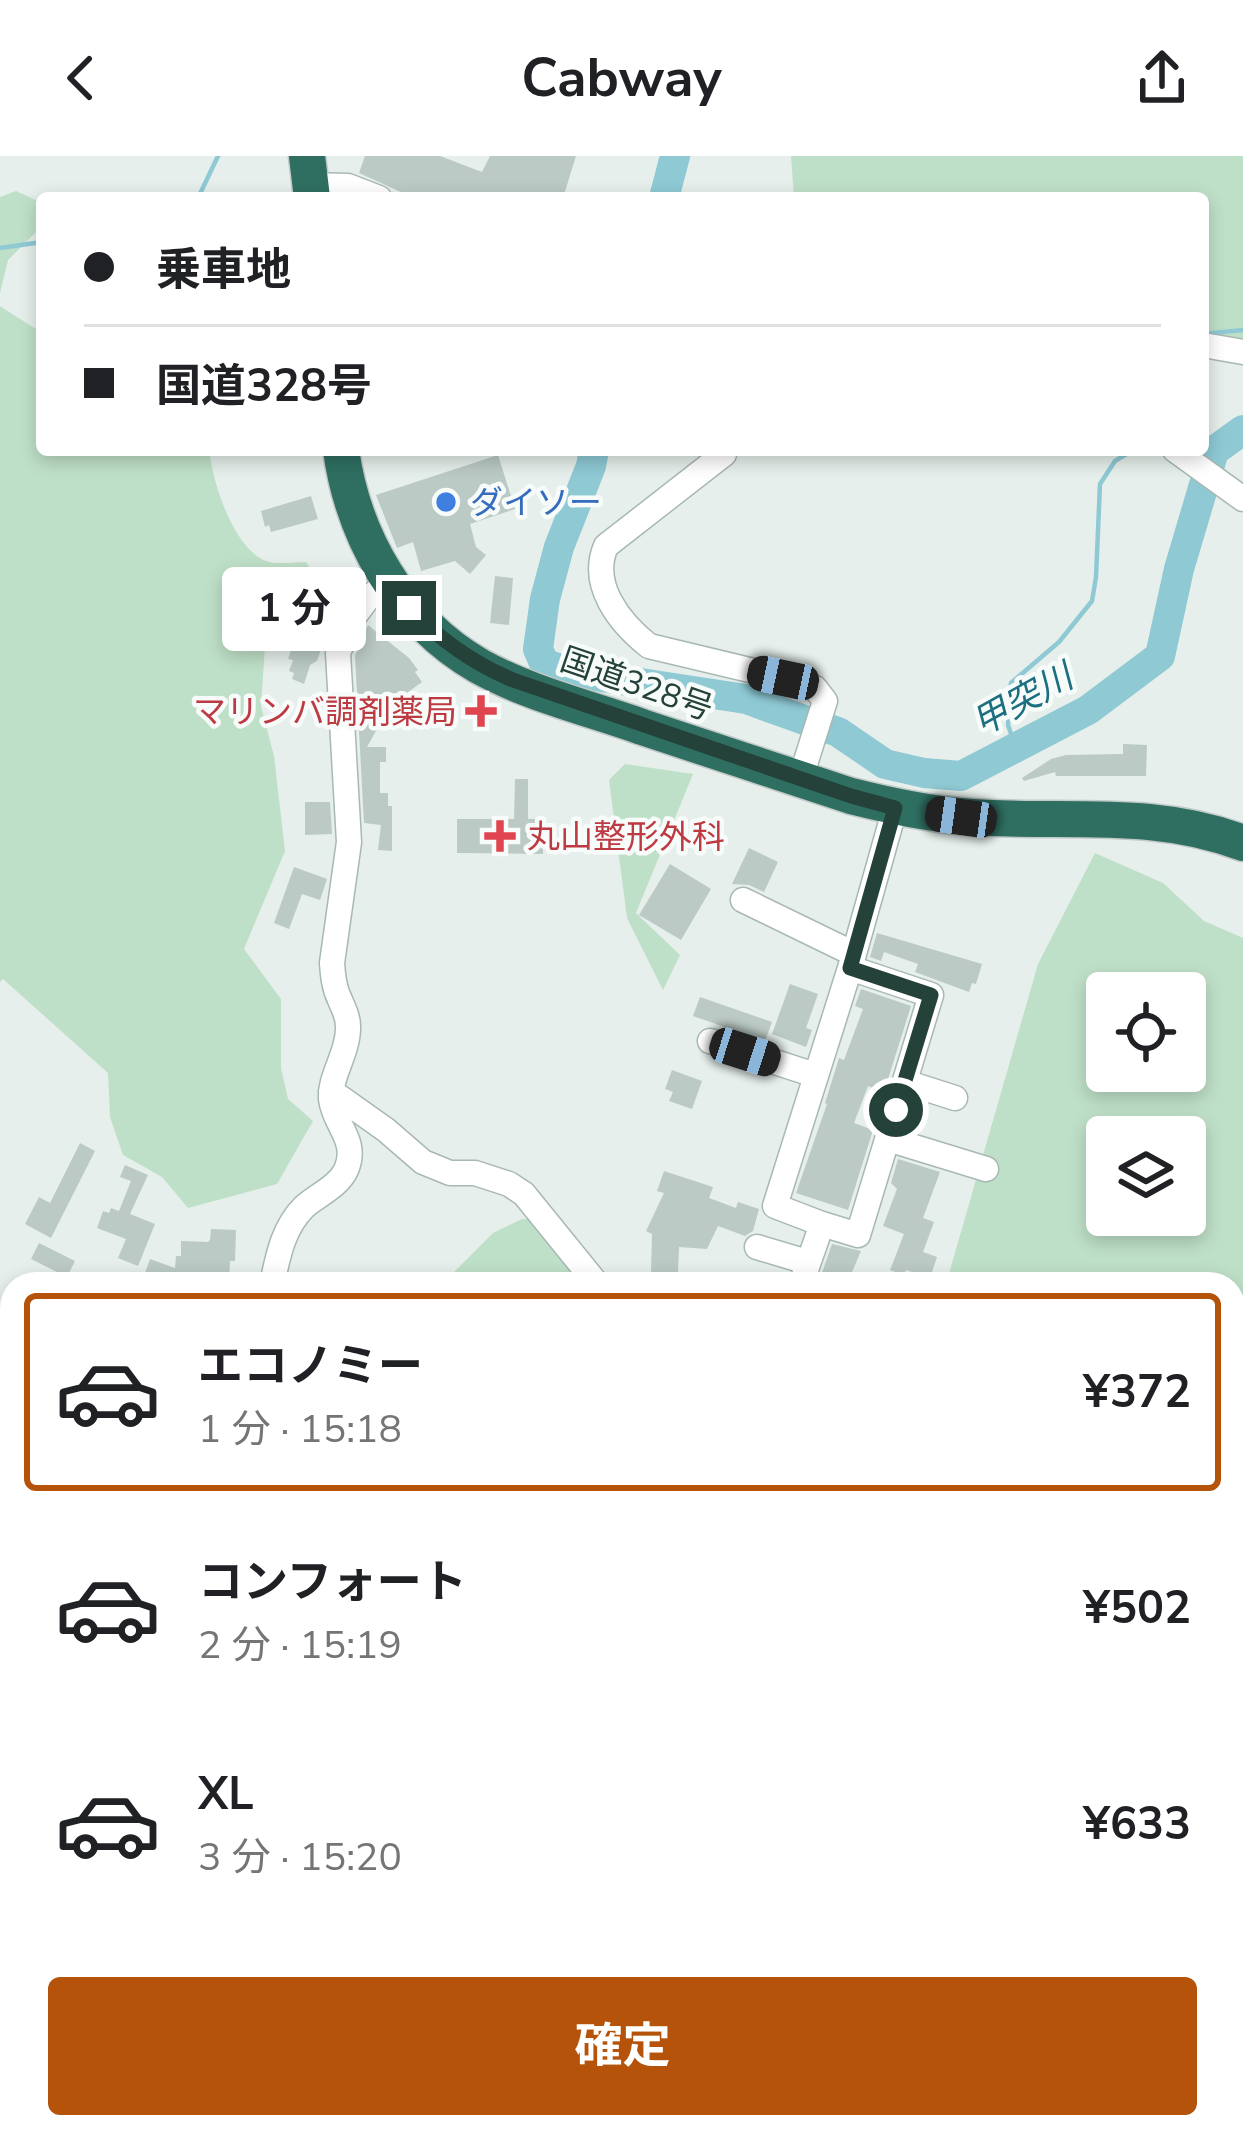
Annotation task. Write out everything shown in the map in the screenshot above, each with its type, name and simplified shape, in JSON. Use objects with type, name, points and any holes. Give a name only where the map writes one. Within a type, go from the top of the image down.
[{"type":"highway","name":"国道328号","points":[[342,456],[357,518],[391,581],[431,630],[481,667],[547,694],[802,773],[895,808],[961,817],[1182,825],[1243,843]]},
{"type":"street","points":[[310,180],[364,192]]},
{"type":"street","points":[[1209,346],[1243,352]]},
{"type":"street","points":[[721,456],[606,546],[601,566],[610,600],[633,634],[649,646],[815,688],[825,700],[802,773]]},
{"type":"street","points":[[1182,456],[1239,496]]},
{"type":"street","points":[[275,1272],[289,1227],[340,1179],[350,1155],[332,1091],[347,1046],[348,1025],[332,963],[349,842],[338,653],[353,618],[368,598],[391,581]]},
{"type":"street","points":[[742,900],[852,961],[931,995],[858,1235],[775,1206],[852,961],[895,808]]},
{"type":"street","points":[[710,1041],[815,1075]]},
{"type":"street","points":[[905,1082],[955,1098]]},
{"type":"street","points":[[332,1091],[423,1162],[450,1173],[475,1173],[524,1194],[586,1272]]},
{"type":"street","points":[[888,1139],[986,1168]]},
{"type":"street","points":[[804,1272],[822,1224]]},
{"type":"street","points":[[758,1247],[802,1272]]},
{"type":"green space","points":[[791,156],[1243,156],[1243,339],[1209,340],[1209,192],[794,192]]},
{"type":"green space","points":[[16,191],[36,200],[36,232],[8,260],[0,293],[0,197]]},
{"type":"green space","points":[[0,306],[36,328],[36,456],[210,456],[220,496],[244,543],[266,561],[306,562],[332,601],[317,619],[267,616],[261,706],[274,756],[285,851],[244,949],[281,999],[281,1068],[288,1099],[313,1121],[277,1184],[188,1208],[162,1177],[123,1155],[110,1117],[108,1073],[3,979],[0,982]]},
{"type":"green space","points":[[625,764],[693,774],[636,913],[680,955],[663,990],[627,918],[609,780]]},
{"type":"green space","points":[[1095,853],[1163,883],[1204,921],[1243,938],[1243,1272],[949,1272],[1038,964]]},
{"type":"green space","points":[[522,1219],[549,1220],[583,1272],[454,1272],[493,1233]]},
{"type":"building","points":[[365,156],[440,156],[482,172],[490,156],[576,156],[565,192],[401,192],[359,173]]},
{"type":"building","name":"ダイソー","points":[[498,456],[515,509],[470,524],[476,547],[486,555],[470,574],[455,561],[421,571],[413,542],[397,548],[376,495]]},
{"type":"building","points":[[311,496],[318,519],[271,532],[269,525],[265,527],[261,511]]},
{"type":"building","points":[[495,576],[513,578],[509,625],[490,623]]},
{"type":"building","points":[[368,625],[409,658],[422,682],[395,697],[367,747],[386,747],[386,762],[380,762],[380,793],[388,793],[388,806],[392,806],[392,851],[378,850],[381,825],[364,823],[355,656]]},
{"type":"building","points":[[296,634],[318,642],[316,648],[321,649],[304,684],[292,679],[294,673],[289,671]]},
{"type":"building","points":[[1123,744],[1147,745],[1146,776],[1056,776],[1055,772],[1022,778],[1066,755],[1123,754]]},
{"type":"building","name":"丸山整形外科","points":[[515,779],[528,779],[528,819],[543,819],[543,854],[457,853],[457,819],[514,819]]},
{"type":"building","points":[[305,802],[330,802],[332,834],[305,835]]},
{"type":"building","points":[[749,848],[778,862],[764,892],[732,884]]},
{"type":"building","points":[[670,864],[711,889],[681,940],[639,915]]},
{"type":"building","points":[[294,867],[327,879],[320,900],[302,894],[289,929],[274,923]]},
{"type":"building","points":[[877,933],[982,964],[976,984],[972,983],[969,992],[915,972],[918,964],[884,952],[881,961],[870,957]]},
{"type":"building","points":[[790,984],[818,994],[806,1028],[812,1030],[806,1047],[772,1034]]},
{"type":"building","points":[[861,989],[911,1006],[884,1092],[868,1086],[854,1123],[873,1130],[848,1210],[796,1193],[839,1058],[844,1060],[863,1009],[855,1006]]},
{"type":"building","points":[[700,997],[772,1022],[765,1041],[693,1016]]},
{"type":"building","points":[[672,1070],[702,1081],[692,1109],[669,1101],[673,1092],[665,1089]]},
{"type":"building","points":[[80,1143],[95,1151],[51,1238],[25,1224],[39,1197],[50,1203]]},
{"type":"building","points":[[898,1159],[940,1172],[923,1218],[934,1222],[923,1252],[937,1257],[932,1272],[890,1270],[904,1234],[883,1226],[897,1189],[891,1183]]},
{"type":"building","points":[[125,1165],[148,1175],[130,1214],[155,1224],[138,1266],[118,1258],[126,1239],[97,1228],[103,1211],[119,1211],[131,1181],[120,1177]]},
{"type":"building","points":[[664,1171],[713,1187],[709,1198],[736,1208],[738,1202],[759,1209],[753,1231],[745,1236],[718,1226],[707,1249],[679,1247],[678,1272],[651,1272],[652,1234],[646,1231],[664,1193],[657,1191]]},
{"type":"building","points":[[211,1229],[236,1230],[235,1261],[230,1261],[230,1272],[145,1272],[150,1259],[175,1268],[181,1241],[210,1240]]},
{"type":"building","points":[[39,1243],[75,1261],[70,1272],[57,1272],[31,1259]]},
{"type":"building","points":[[832,1244],[861,1251],[852,1272],[822,1272]]},
{"type":"waterway","points":[[201,192],[218,156]]},
{"type":"waterway","name":"甲突川","points":[[666,192],[675,156]]},
{"type":"waterway","points":[[0,248],[36,243]]},
{"type":"waterway","points":[[1209,333],[1243,330]]},
{"type":"waterway","name":"甲突川","points":[[593,456],[545,599],[538,649],[544,663],[568,672],[746,699],[838,732],[885,764],[961,776],[1088,710],[1160,656],[1179,569],[1214,451],[1243,430]]},
{"type":"waterway","points":[[1016,748],[1008,725],[1011,683],[1059,642],[1092,601],[1100,484],[1123,456]]},
{"type":"place","name":"ダイソー","points":[[446,502]]},
{"type":"place","name":"マリンバ調剤薬局","points":[[481,711]]},
{"type":"place","name":"丸山整形外科","points":[[500,836]]},
{"type":"route","points":[[409,608],[481,667],[547,694],[895,808],[850,968],[931,995],[896,1110]]}]
